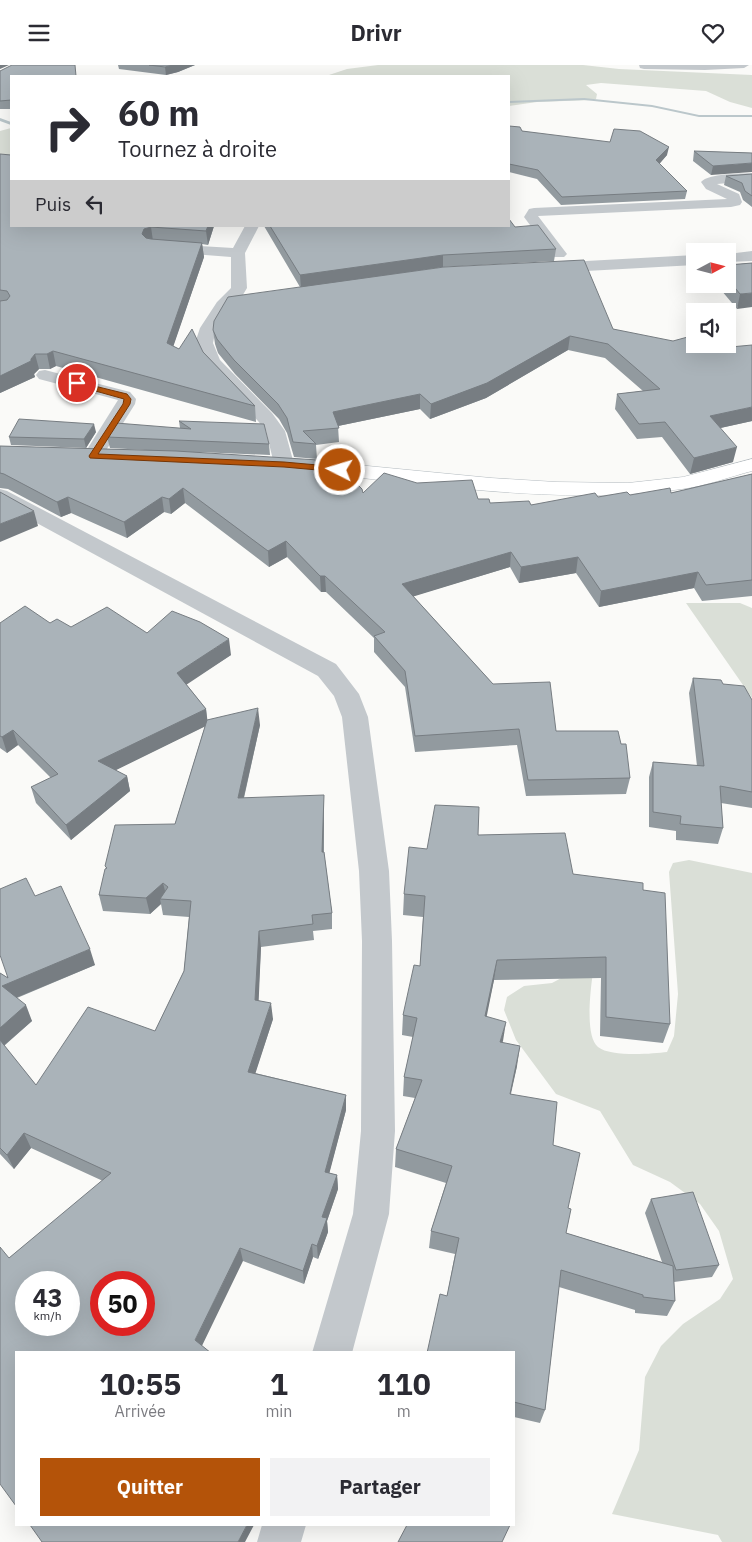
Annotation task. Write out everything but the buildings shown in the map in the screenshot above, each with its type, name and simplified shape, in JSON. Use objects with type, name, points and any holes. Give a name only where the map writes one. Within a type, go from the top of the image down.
[{"type":"main road","points":[[274,464],[490,484],[619,489],[684,483],[752,465]]},
{"type":"street","points":[[644,65],[705,67],[744,65]]},
{"type":"street","points":[[569,267],[531,217],[534,212],[731,203],[735,202],[734,197],[711,187],[708,182],[714,179],[752,177]]},
{"type":"street","points":[[251,227],[238,253],[238,288],[223,305],[208,327],[204,343],[212,362],[265,417],[274,431],[274,464]]},
{"type":"street","points":[[153,247],[238,253]]},
{"type":"street","points":[[736,257],[752,256]]},
{"type":"street","points":[[530,269],[686,260]]},
{"type":"street","points":[[223,305],[250,301]]},
{"type":"street","points":[[45,375],[124,396],[127,399],[126,404],[93,456]]},
{"type":"street","points":[[0,495],[327,670],[346,694],[355,717],[374,871],[377,941],[378,1131],[371,1214],[333,1351]]},
{"type":"street","points":[[279,1542],[284,1526]]},
{"type":"shaded area","points":[[378,65],[583,65],[619,69],[752,75],[752,108],[730,102],[706,91],[601,83],[586,85],[597,94],[596,99],[537,102],[510,106],[510,75],[329,75],[347,69]]},
{"type":"shaded area","points":[[10,128],[10,163],[0,165],[0,131]]},
{"type":"shaded area","points":[[686,603],[740,603],[752,608],[752,698]]},
{"type":"shaded area","points":[[689,860],[752,873],[752,1542],[722,1542],[718,1535],[612,1514],[639,1450],[645,1377],[661,1346],[683,1324],[720,1299],[733,1279],[719,1231],[700,1204],[670,1182],[633,1165],[600,1111],[556,1094],[516,1040],[504,1010],[507,997],[524,986],[552,983],[595,960],[590,1005],[593,1041],[604,1050],[621,1054],[667,1052],[674,1036],[678,994],[669,872],[673,863]]},
{"type":"waterway","points":[[510,102],[584,99],[652,106],[699,116],[752,116]]},
{"type":"waterway","points":[[0,119],[10,124]]},
{"type":"route","points":[[77,383],[124,396],[127,399],[126,404],[93,456],[284,464],[340,470]]}]
